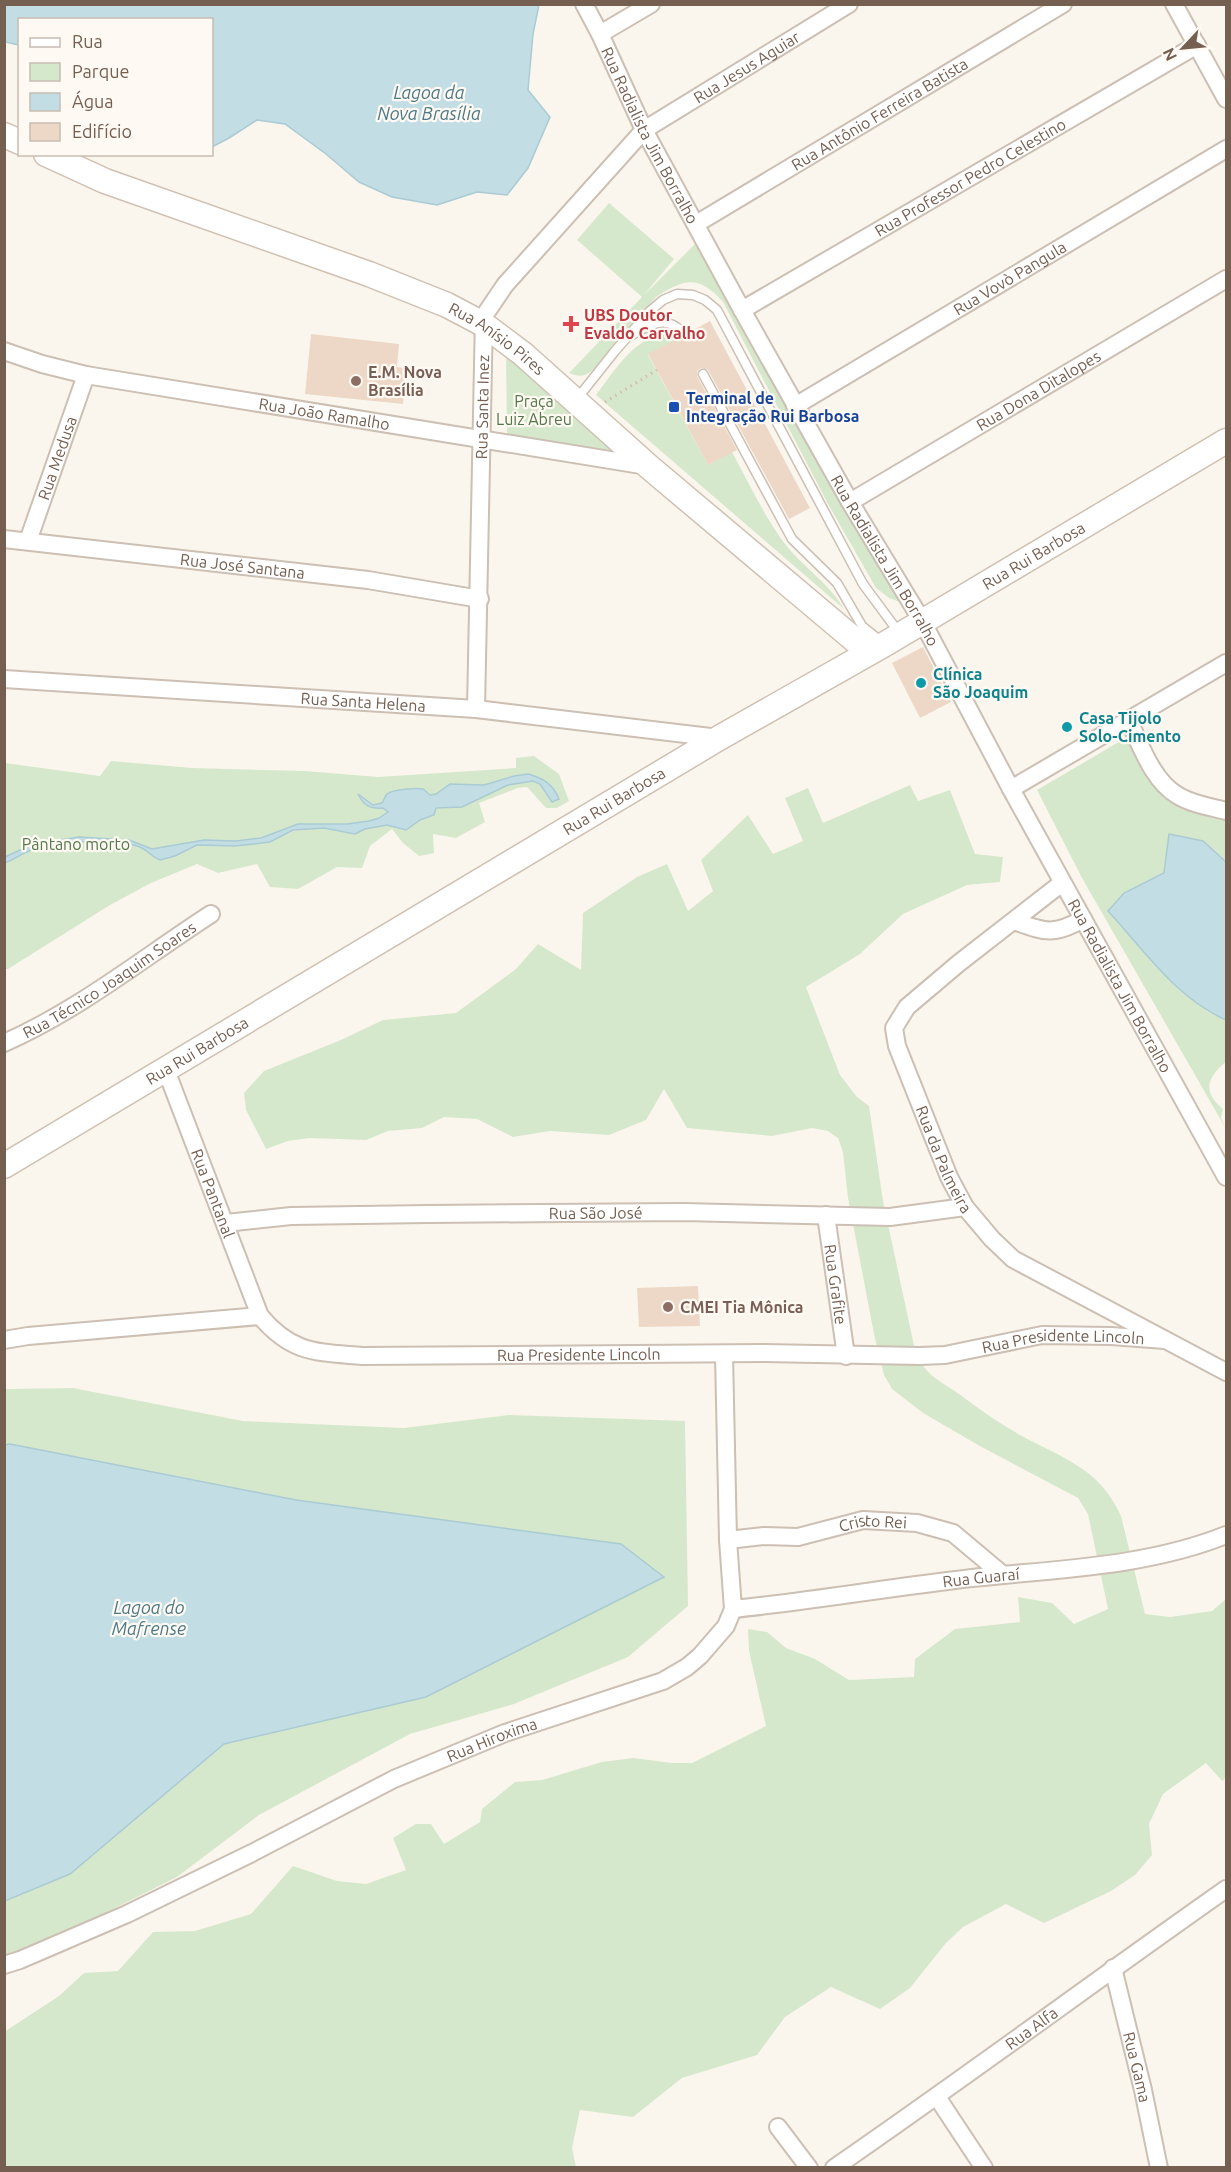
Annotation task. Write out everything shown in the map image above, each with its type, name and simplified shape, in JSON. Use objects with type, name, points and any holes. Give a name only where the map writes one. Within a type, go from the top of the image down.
[{"type":"street","name":"Rua Radialista Jim Borralho","points":[[584,4],[644,130],[742,310],[850,502],[922,621],[1062,883],[1227,1177]]},
{"type":"street","points":[[600,34],[651,4]]},
{"type":"street","name":"Rua Jesus Aguiar","points":[[644,130],[849,4]]},
{"type":"street","name":"Rua Antônio Ferreira Batista","points":[[696,224],[1063,4]]},
{"type":"street","points":[[1174,4],[1227,99]]},
{"type":"street","name":"Rua Professor Pedro Celestino","points":[[742,310],[1197,45]]},
{"type":"street","name":"Rua Santa Inez","points":[[476,709],[484,316],[505,285],[644,130]]},
{"type":"street","points":[[4,135],[18,141]]},
{"type":"street","name":"Rua Vovò Pangula","points":[[795,406],[1227,149]]},
{"type":"street","name":"Rua Anísio Pires","points":[[51,156],[116,185],[369,274],[447,305],[483,324],[523,354],[648,466],[852,628],[885,644]]},
{"type":"street","name":"Rua Dona Ditalopes","points":[[850,502],[1227,279]]},
{"type":"street","name":"Rua João Ramalho","points":[[4,351],[42,364],[86,375],[648,466]]},
{"type":"street","name":"Rua Medusa","points":[[28,541],[86,375]]},
{"type":"street","name":"Rua Rui Barbosa","points":[[4,1166],[719,738],[885,644],[1227,441]]},
{"type":"street","name":"Rua José Santana","points":[[4,538],[368,580],[480,599]]},
{"type":"street","points":[[1011,789],[1227,663]]},
{"type":"street","name":"Rua Santa Helena","points":[[4,679],[476,709],[719,738]]},
{"type":"street","points":[[1129,721],[1153,769],[1166,787],[1178,796],[1227,811]]},
{"type":"street","name":"Rua da Palmeira","points":[[1062,883],[906,1007],[894,1028],[897,1046],[949,1177],[965,1207],[992,1239],[1013,1259],[1227,1372]]},
{"type":"street","name":"Rua Técnico Joaquim Soares","points":[[4,1043],[42,1024],[94,993],[211,914]]},
{"type":"street","points":[[1014,921],[1035,929],[1052,931],[1065,929],[1083,919]]},
{"type":"street","name":"Rua Pantanal","points":[[166,1070],[260,1316]]},
{"type":"street","name":"Rua São José","points":[[226,1223],[291,1216],[428,1214],[684,1212],[890,1217],[965,1207]]},
{"type":"street","name":"Rua Grafite","points":[[826,1215],[846,1356]]},
{"type":"street","points":[[4,1340],[260,1316]]},
{"type":"street","name":"Rua Presidente Lincoln","points":[[260,1316],[285,1341],[300,1348],[323,1353],[362,1356],[764,1353],[920,1356],[945,1354],[1042,1335],[1100,1335],[1164,1340]]},
{"type":"street","points":[[724,1355],[728,1540],[733,1609]]},
{"type":"street","name":"Cristo Rei","points":[[728,1540],[764,1536],[798,1537],[863,1520],[917,1523],[953,1533],[1003,1575]]},
{"type":"street","name":"Rua Guaraí","points":[[733,1609],[1003,1575],[1080,1569],[1134,1560],[1206,1543],[1227,1535]]},
{"type":"street","name":"Rua Hiroxima","points":[[4,1965],[127,1914],[252,1853],[394,1779],[505,1733],[663,1681],[687,1667],[700,1656],[726,1626],[733,1609]]},
{"type":"street","name":"Rua Alfa","points":[[834,2168],[1227,1889]]},
{"type":"street","name":"Rua Gama","points":[[1113,1968],[1143,2090],[1158,2168]]},
{"type":"street","points":[[937,2097],[984,2168]]},
{"type":"street","points":[[778,2127],[810,2168]]},
{"type":"lane","points":[[582,407],[615,351],[650,311],[663,300],[677,294],[693,295],[705,300],[717,310],[863,584],[885,644]]},
{"type":"lane","points":[[630,336],[645,327],[663,321],[675,324],[682,332]]},
{"type":"lane","points":[[703,374],[792,539],[837,583],[852,628]]},
{"type":"path","points":[[582,407],[657,370]]},
{"type":"green space","points":[[609,203],[674,259],[644,295],[701,238],[911,606],[889,598],[876,588],[828,504],[723,302],[706,287],[691,282],[684,283],[656,297],[596,368],[583,375],[569,373],[642,297],[577,240]]},
{"type":"green space","points":[[667,335],[674,341],[648,355],[708,465],[732,452],[777,533],[831,591],[844,609],[596,395],[632,351],[650,338]]},
{"type":"green space","name":"Praça Luiz Abreu","points":[[506,352],[615,451],[507,435]]},
{"type":"green space","points":[[1129,736],[1164,798],[1204,815],[1226,820],[1226,862],[1203,841],[1164,873],[1124,893],[1108,911],[1208,1012],[1226,1020],[1226,1062],[1211,1079],[1210,1091],[1216,1103],[1223,1109],[1221,1118],[1226,1129],[1082,878],[1037,790]]},
{"type":"green space","name":"Pântano morto","points":[[534,756],[559,774],[569,801],[557,808],[546,808],[527,787],[518,788],[479,803],[485,822],[456,838],[433,834],[434,853],[419,856],[403,843],[392,829],[370,846],[362,868],[337,867],[298,889],[270,887],[257,864],[218,873],[197,864],[151,883],[110,905],[5,969],[5,763],[100,776],[111,761],[193,768],[305,771],[378,777],[516,768],[516,758]]},
{"type":"green space","points":[[910,785],[918,801],[950,790],[975,854],[1003,857],[1000,882],[967,885],[903,914],[860,954],[806,987],[840,1075],[857,1097],[869,1106],[883,1201],[915,1350],[923,1365],[939,1381],[989,1416],[1078,1466],[1102,1486],[1121,1516],[1145,1614],[1170,1617],[1212,1611],[1226,1599],[1226,1778],[1222,1781],[1206,1763],[1163,1794],[1149,1824],[1152,1855],[1135,1875],[1111,1891],[1044,1923],[1006,1904],[963,1927],[946,1943],[910,1988],[880,2009],[831,1987],[785,2017],[757,2055],[682,2078],[633,2117],[580,2110],[572,2148],[576,2167],[5,2167],[4,2032],[59,1996],[84,1973],[118,1971],[153,1932],[195,1931],[251,1914],[293,1866],[337,1881],[366,1884],[406,1870],[393,1838],[416,1824],[431,1824],[444,1844],[480,1822],[482,1809],[515,1782],[542,1780],[602,1762],[633,1758],[692,1763],[766,1726],[749,1651],[748,1629],[767,1632],[786,1648],[815,1659],[849,1680],[914,1677],[915,1659],[955,1629],[1020,1622],[1018,1597],[1052,1603],[1074,1624],[1108,1609],[1088,1514],[1078,1498],[923,1413],[892,1389],[884,1375],[874,1334],[848,1198],[843,1152],[838,1138],[828,1131],[812,1128],[772,1136],[687,1128],[664,1089],[646,1120],[609,1135],[550,1131],[513,1137],[477,1119],[444,1117],[422,1128],[388,1131],[366,1140],[309,1138],[288,1141],[266,1149],[246,1110],[244,1093],[264,1071],[341,1040],[383,1020],[456,1013],[516,969],[538,944],[581,970],[583,913],[637,877],[667,864],[688,911],[713,891],[701,860],[748,815],[773,854],[803,841],[785,798],[808,788],[823,823]]},
{"type":"green space","points":[[73,1388],[243,1421],[404,1428],[509,1415],[685,1421],[688,1606],[628,1657],[514,1704],[410,1734],[259,1815],[177,1877],[85,1923],[5,1957],[5,1901],[70,1874],[224,1744],[426,1697],[296,1500],[10,1444],[5,1445],[4,1389]]},
{"type":"water","name":"Lagoa da Nova Brasília","points":[[5,4],[539,5],[533,34],[528,90],[550,117],[528,168],[507,195],[477,192],[437,205],[392,197],[359,182],[285,124],[257,120],[213,146],[213,18],[18,18],[18,45],[5,42]]},
{"type":"water","points":[[528,774],[547,782],[559,799],[552,802],[540,784],[533,781],[508,785],[462,807],[436,808],[434,815],[420,820],[406,830],[387,825],[365,829],[355,834],[324,828],[293,830],[270,842],[235,846],[197,845],[175,856],[160,860],[143,848],[130,844],[71,842],[34,849],[5,863],[5,857],[33,844],[79,837],[129,840],[152,849],[204,840],[236,841],[261,838],[298,824],[347,824],[369,821],[388,812],[383,808],[368,806],[358,794],[373,805],[382,803],[390,792],[399,790],[423,789],[430,795],[436,794],[450,784],[484,785]]},
{"type":"water","points":[[1169,834],[1203,841],[1226,862],[1226,1020],[1208,1011],[1176,986],[1108,911],[1124,893],[1164,873]]},
{"type":"water","name":"Lagoa do Mafrense","points":[[10,1444],[296,1500],[621,1544],[664,1577],[426,1697],[224,1744],[70,1874],[5,1901],[4,1445]]},
{"type":"building","points":[[710,321],[810,508],[789,519],[708,370],[701,368],[697,371],[697,376],[737,450],[708,465],[648,354],[679,338],[685,338],[688,333]]},
{"type":"building","name":"E.M. Nova Brasília","points":[[311,334],[399,344],[397,367],[406,368],[403,404],[305,394]]},
{"type":"building","name":"Clínica São Joaquim","points":[[923,647],[951,702],[920,718],[892,663]]},
{"type":"building","name":"CMEI Tia Mônica","points":[[698,1286],[700,1326],[639,1327],[637,1288]]},
{"type":"place","name":"UBS Doutor Evaldo Carvalho","points":[[571,324]]},
{"type":"place","name":"E.M. Nova Brasília","points":[[356,381]]},
{"type":"place","name":"Terminal de Integração Rui Barbosa","points":[[674,407]]},
{"type":"place","name":"Clínica São Joaquim","points":[[921,683]]},
{"type":"place","name":"Casa Tijolo Solo-Cimento","points":[[1067,727]]},
{"type":"place","name":"CMEI Tia Mônica","points":[[668,1307]]}]
